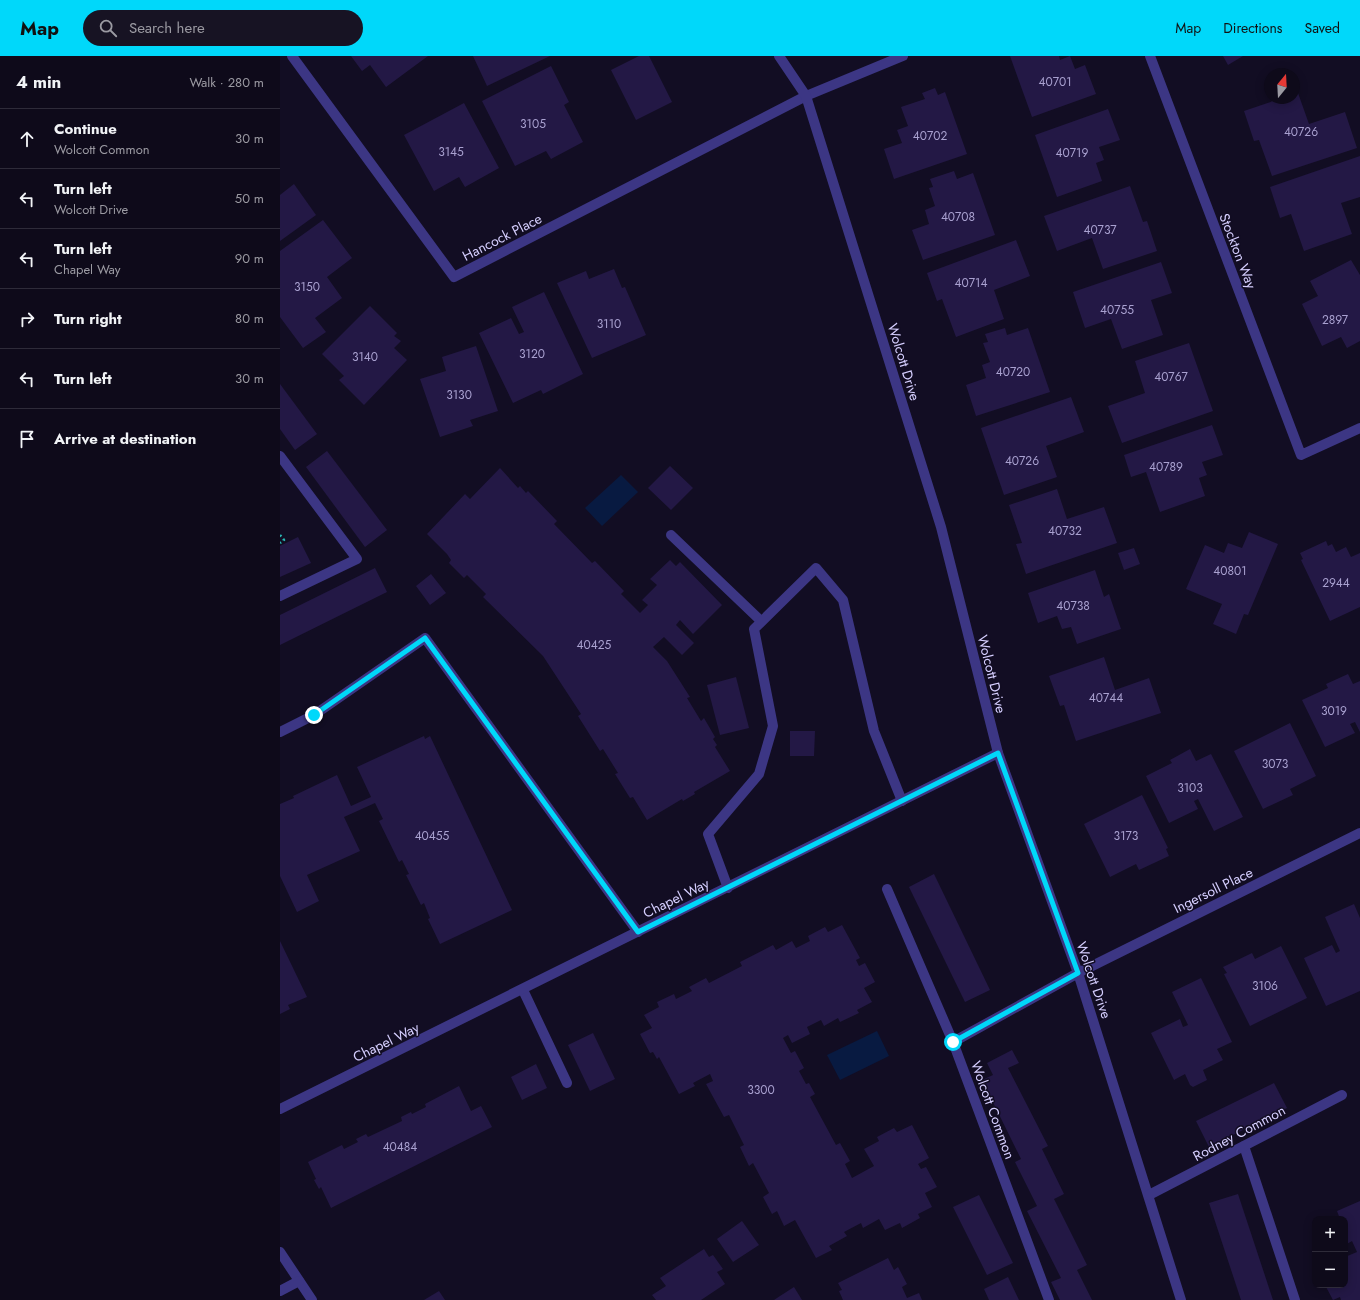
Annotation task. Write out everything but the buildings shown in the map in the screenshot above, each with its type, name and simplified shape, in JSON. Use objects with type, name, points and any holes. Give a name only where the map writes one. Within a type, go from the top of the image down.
[{"type":"street","name":"Hancock Place","points":[[292,56],[454,277],[806,96]]},
{"type":"street","name":"Wolcott Drive","points":[[779,56],[806,96],[941,527],[998,753],[1078,973],[1181,1300]]},
{"type":"street","points":[[806,96],[903,56]]},
{"type":"street","name":"Stockton Way","points":[[1150,56],[1301,455],[1360,428]]},
{"type":"street","points":[[280,456],[357,559],[280,596]]},
{"type":"street","points":[[671,535],[761,621]]},
{"type":"street","points":[[728,888],[708,834],[759,774],[773,726],[754,628],[816,568],[843,600],[874,731],[902,801]]},
{"type":"street","points":[[280,732],[314,715],[425,638],[638,932]]},
{"type":"street","name":"Chapel Way","points":[[280,1109],[523,990],[998,753]]},
{"type":"street","name":"Ingersoll Place","points":[[1078,973],[1360,833]]},
{"type":"street","name":"Wolcott Common","points":[[887,889],[953,1042],[1049,1300]]},
{"type":"street","points":[[953,1042],[1078,973]]},
{"type":"street","points":[[523,990],[567,1083]]},
{"type":"street","name":"Rodney Common","points":[[1149,1196],[1342,1095]]},
{"type":"street","points":[[1244,1146],[1295,1300]]},
{"type":"street","points":[[280,1252],[312,1300]]},
{"type":"street","points":[[280,1290],[299,1281]]},
{"type":"path","points":[[280,535],[284,540],[280,542]]},
{"type":"water","points":[[621,475],[638,492],[602,526],[585,508]]},
{"type":"water","points":[[877,1031],[889,1056],[840,1080],[827,1055]]},
{"type":"route","points":[[314,715],[425,638],[638,932],[998,753],[1078,973],[953,1042]]}]
